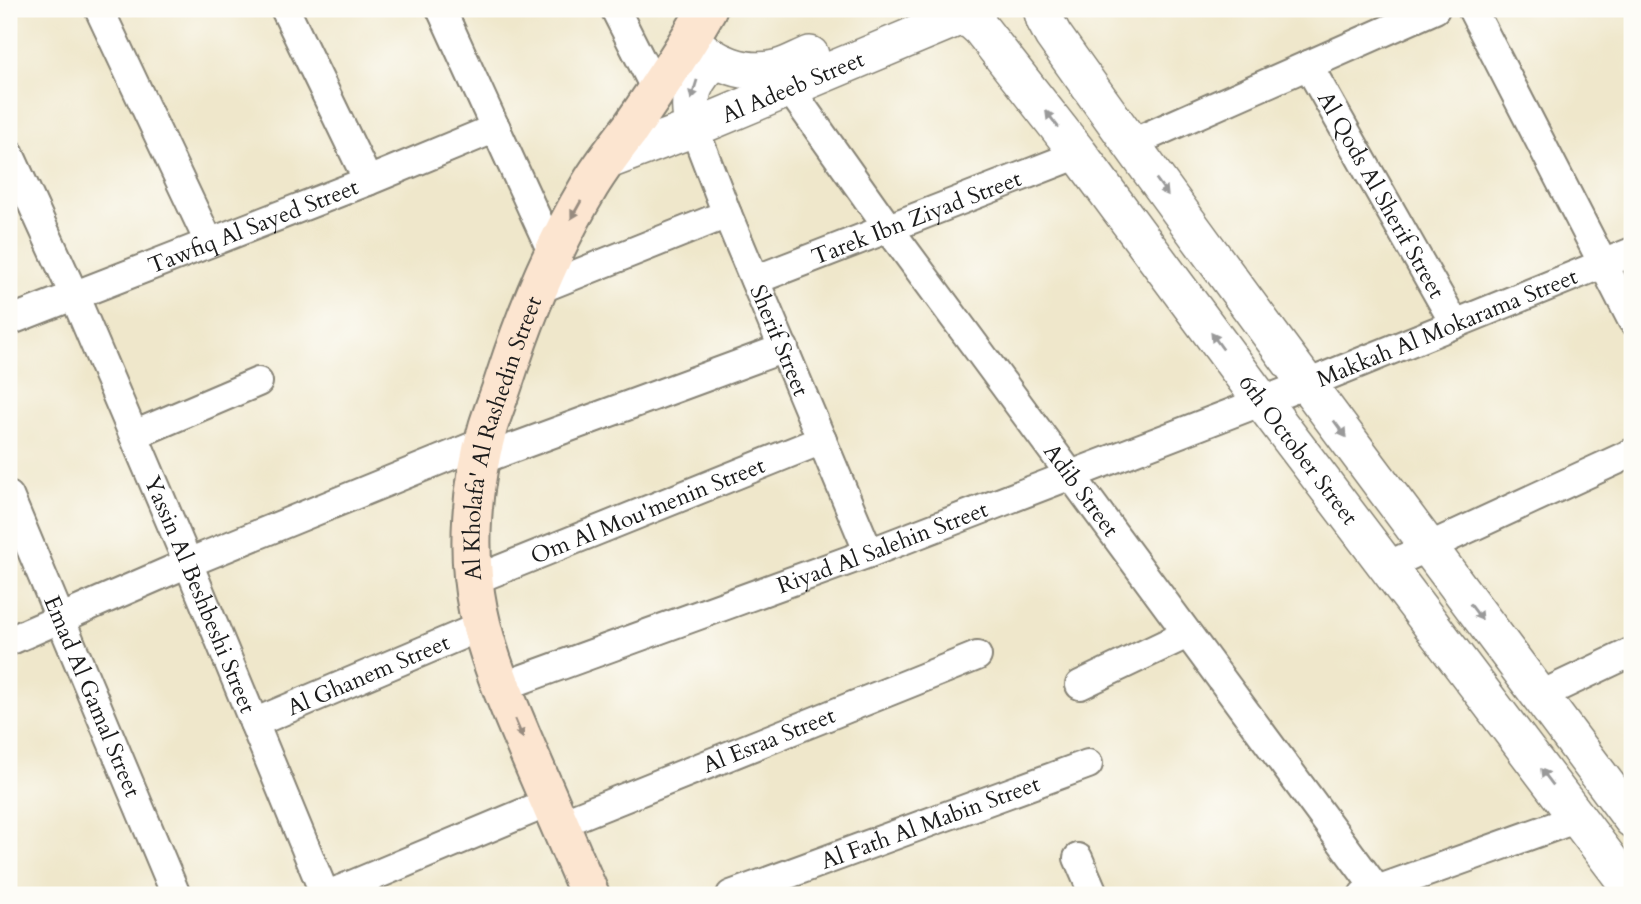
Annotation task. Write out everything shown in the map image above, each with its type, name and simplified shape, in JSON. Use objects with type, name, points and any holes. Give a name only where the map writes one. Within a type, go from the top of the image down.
[{"type":"main road","name":"Al Kholafa' Al Rashedin Street","points":[[590,895],[487,649],[474,580],[471,530],[474,495],[482,451],[517,341],[553,254],[606,161],[656,90],[704,36]]},
{"type":"street","points":[[99,9],[209,243]]},
{"type":"street","points":[[285,9],[368,181]]},
{"type":"street","points":[[441,9],[553,254]]},
{"type":"street","points":[[615,9],[656,90]]},
{"type":"street","name":"Al Adeeb Street","points":[[704,36],[731,66],[763,71],[779,68],[920,9]]},
{"type":"street","name":"6th October Street","points":[[1042,9],[1053,35],[1130,144],[1632,819]]},
{"type":"street","points":[[1130,144],[1435,9]]},
{"type":"street","points":[[1472,9],[1632,320]]},
{"type":"street","name":"Al Adeeb Street","points":[[606,161],[694,128],[968,13]]},
{"type":"street","name":"6th October Street","points":[[968,13],[1079,154],[1261,400],[1632,890]]},
{"type":"street","points":[[694,128],[690,103],[697,78],[705,68],[704,36]]},
{"type":"street","name":"Al Qods Al Sherif Street","points":[[1308,65],[1455,324]]},
{"type":"street","name":"Adib Street","points":[[789,88],[889,229],[1187,634],[1370,893]]},
{"type":"street","name":"Tawfiq Al Sayed Street","points":[[9,321],[368,181],[496,128]]},
{"type":"street","name":"Sherif Street","points":[[694,128],[727,214],[869,553]]},
{"type":"street","name":"Yassin Al Beshbeshi Street","points":[[9,153],[134,435],[326,895]]},
{"type":"street","name":"Tarek Ibn Ziyad Street","points":[[755,280],[1079,154]]},
{"type":"street","points":[[537,290],[727,214]]},
{"type":"street","name":"Makkah Al Mokarama Street","points":[[1261,400],[1307,384],[1632,252]]},
{"type":"street","points":[[9,641],[188,563],[482,451],[784,348]]},
{"type":"street","points":[[134,435],[258,382]]},
{"type":"street","name":"Riyad Al Salehin Street","points":[[501,687],[869,553],[1261,400]]},
{"type":"street","name":"Om Al Mou'menin Street","points":[[474,580],[822,440]]},
{"type":"street","points":[[1387,566],[1632,453]]},
{"type":"street","name":"Emad Al Gamal Street","points":[[9,496],[176,895]]},
{"type":"street","name":"Al Ghanem Street","points":[[254,723],[482,626]]},
{"type":"street","points":[[1080,685],[1187,634]]},
{"type":"street","points":[[1539,696],[1632,652]]},
{"type":"street","name":"Al Esraa Street","points":[[326,895],[977,656]]},
{"type":"street","name":"Al Fath Al Mabin Street","points":[[731,895],[1088,764]]},
{"type":"street","points":[[1370,893],[1578,818]]},
{"type":"street","points":[[1078,858],[1094,895]]}]
